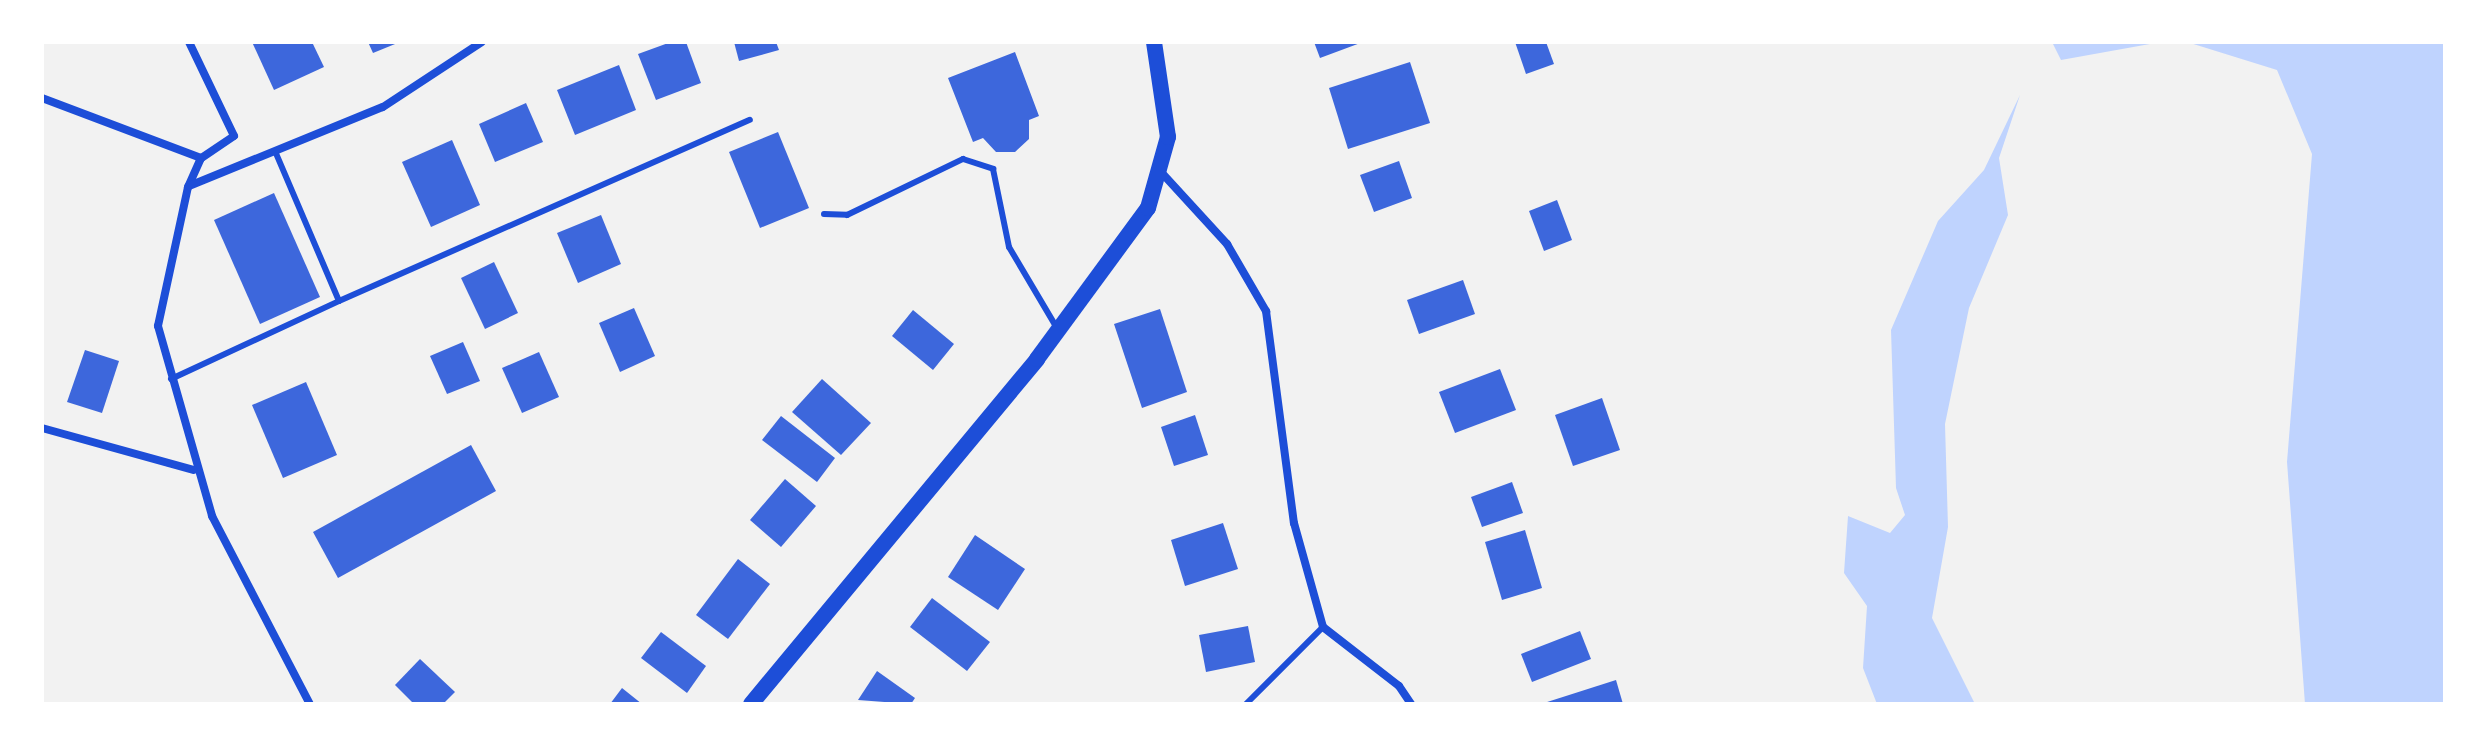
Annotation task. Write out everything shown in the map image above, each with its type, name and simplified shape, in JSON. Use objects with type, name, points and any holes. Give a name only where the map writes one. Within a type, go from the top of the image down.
[{"type":"main road","points":[[751,704],[1059,330],[1148,208],[1161,172],[1168,97],[1154,42]]},
{"type":"street","points":[[189,42],[234,136],[201,158],[188,187],[158,326],[193,470],[310,704]]},
{"type":"street","points":[[188,187],[383,107],[482,42]]},
{"type":"street","points":[[42,98],[201,158]]},
{"type":"street","points":[[1161,172],[1227,244],[1266,311],[1294,523],[1323,627],[1399,686],[1411,704]]},
{"type":"street","points":[[42,428],[193,470]]},
{"type":"lane","points":[[171,379],[339,301],[750,120]]},
{"type":"lane","points":[[275,151],[339,301]]},
{"type":"lane","points":[[824,214],[847,215],[963,159],[993,169],[1009,247],[1059,330]]},
{"type":"lane","points":[[1246,704],[1323,627]]},
{"type":"water","points":[[2052,42],[2161,42],[2061,60]]},
{"type":"water","points":[[2187,42],[2445,42],[2445,704],[2305,704],[2287,462],[2312,154],[2277,70]]},
{"type":"water","points":[[2020,95],[1999,158],[2008,215],[1969,308],[1945,424],[1948,527],[1932,618],[1975,704],[1877,704],[1863,668],[1867,606],[1844,573],[1848,516],[1890,533],[1905,515],[1896,488],[1891,330],[1938,221],[1984,170]]},
{"type":"building","points":[[252,42],[312,42],[324,67],[274,90]]},
{"type":"building","points":[[368,42],[400,42],[373,53]]},
{"type":"building","points":[[671,42],[686,42],[701,83],[656,100],[638,54]]},
{"type":"building","points":[[734,42],[776,42],[779,50],[739,61]]},
{"type":"building","points":[[1314,42],[1363,42],[1320,58]]},
{"type":"building","points":[[1515,42],[1546,42],[1554,64],[1526,74]]},
{"type":"building","points":[[1015,52],[1039,116],[1029,120],[1029,139],[1015,152],[996,152],[983,138],[973,142],[948,78]]},
{"type":"building","points":[[1410,62],[1430,123],[1348,149],[1329,88]]},
{"type":"building","points":[[619,65],[636,110],[575,135],[557,90]]},
{"type":"building","points":[[526,103],[543,142],[495,162],[479,124]]},
{"type":"building","points":[[778,132],[809,208],[760,228],[729,152]]},
{"type":"building","points":[[452,140],[480,205],[431,227],[402,162]]},
{"type":"building","points":[[1399,161],[1412,198],[1374,212],[1360,175]]},
{"type":"building","points":[[274,193],[320,297],[260,324],[214,220]]},
{"type":"building","points":[[1557,200],[1572,240],[1544,251],[1529,211]]},
{"type":"building","points":[[601,215],[621,264],[578,283],[557,233]]},
{"type":"building","points":[[494,262],[518,313],[485,329],[461,278]]},
{"type":"building","points":[[1463,280],[1475,314],[1419,334],[1407,300]]},
{"type":"building","points":[[634,308],[655,356],[620,372],[599,323]]},
{"type":"building","points":[[1160,309],[1187,392],[1142,408],[1114,324]]},
{"type":"building","points":[[913,310],[954,344],[933,370],[892,336]]},
{"type":"building","points":[[463,342],[480,381],[447,394],[430,356]]},
{"type":"building","points":[[85,350],[119,361],[102,413],[67,402]]},
{"type":"building","points":[[539,352],[559,397],[522,413],[502,368]]},
{"type":"building","points":[[1500,369],[1516,410],[1455,433],[1439,392]]},
{"type":"building","points":[[822,379],[871,423],[841,455],[792,412]]},
{"type":"building","points":[[306,382],[337,455],[283,478],[252,405]]},
{"type":"building","points":[[1602,398],[1620,450],[1573,466],[1555,415]]},
{"type":"building","points":[[1195,415],[1208,455],[1174,466],[1161,427]]},
{"type":"building","points":[[781,416],[835,458],[817,482],[762,440]]},
{"type":"building","points":[[471,445],[496,491],[338,578],[313,532]]},
{"type":"building","points":[[785,479],[816,506],[781,547],[750,520]]},
{"type":"building","points":[[1512,482],[1523,513],[1482,527],[1471,497]]},
{"type":"building","points":[[1223,523],[1238,569],[1185,586],[1171,540]]},
{"type":"building","points":[[1525,530],[1542,588],[1502,600],[1485,542]]},
{"type":"building","points":[[975,535],[1025,569],[998,610],[948,577]]},
{"type":"building","points":[[738,559],[770,584],[728,639],[696,615]]},
{"type":"building","points":[[932,598],[990,642],[967,671],[910,627]]},
{"type":"building","points":[[1248,626],[1255,662],[1206,672],[1199,635]]},
{"type":"building","points":[[1580,631],[1591,659],[1532,682],[1521,654]]},
{"type":"building","points":[[661,632],[706,666],[687,693],[641,658]]},
{"type":"building","points":[[420,659],[455,692],[443,704],[414,704],[395,685]]},
{"type":"building","points":[[877,671],[915,698],[911,704],[858,700]]},
{"type":"building","points":[[1616,680],[1623,704],[1544,704],[1544,703]]},
{"type":"building","points":[[622,688],[642,704],[610,704]]}]
